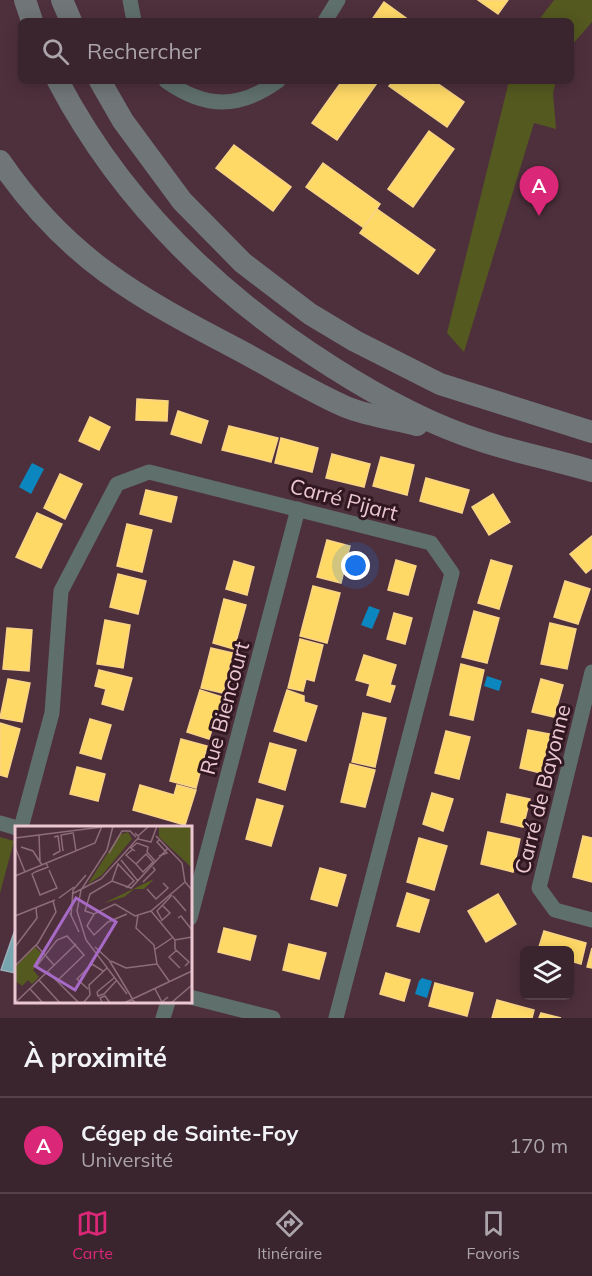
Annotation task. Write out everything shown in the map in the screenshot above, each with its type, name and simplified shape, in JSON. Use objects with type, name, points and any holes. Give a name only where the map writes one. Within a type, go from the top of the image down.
[{"type":"highway","points":[[25,0],[31,18]]},
{"type":"highway","points":[[62,0],[70,18]]},
{"type":"highway","points":[[60,84],[94,143],[125,185],[211,279],[298,345],[377,395],[483,442]]},
{"type":"highway","points":[[102,84],[123,121],[182,201],[243,263],[310,314],[396,363],[440,384],[592,432]]},
{"type":"highway","points":[[0,161],[31,202],[61,235]]},
{"type":"highway","points":[[0,179],[18,202],[96,266],[140,297],[347,408],[592,471]]},
{"type":"highway","points":[[528,412],[592,423]]},
{"type":"street","points":[[130,0],[133,18]]},
{"type":"street","points":[[327,18],[338,0]]},
{"type":"street","points":[[170,84],[182,92],[209,101],[238,102],[272,84]]},
{"type":"street","name":"Carré Pijart","points":[[20,826],[52,713],[61,591],[117,484],[149,472],[431,543],[452,573],[336,1018]]},
{"type":"street","name":"Rue Biencourt","points":[[192,904],[196,877],[298,509]]},
{"type":"street","name":"Carré de Bayonne","points":[[592,672],[539,888],[555,910],[592,920]]},
{"type":"street","points":[[0,823],[15,827]]},
{"type":"street","points":[[192,998],[273,1018]]},
{"type":"street","points":[[163,1018],[168,1003]]},
{"type":"green space","points":[[554,0],[592,0],[592,22],[574,43],[574,18],[540,18]]},
{"type":"green space","points":[[508,84],[555,84],[553,93],[556,129],[534,123],[464,352],[447,333]]},
{"type":"green space","points":[[0,837],[14,841],[0,893]]},
{"type":"water","points":[[32,463],[44,469],[31,494],[19,487]]},
{"type":"water","points":[[369,606],[380,610],[372,629],[361,625]]},
{"type":"water","points":[[487,676],[502,681],[499,691],[484,686]]},
{"type":"water","points":[[422,978],[432,981],[427,998],[415,994]]},
{"type":"building: Logements","points":[[478,0],[508,0],[498,14]]},
{"type":"building: Logements","points":[[384,2],[406,18],[373,18]]},
{"type":"building: Logements","points":[[340,84],[376,84],[337,140],[312,123]]},
{"type":"building: Logements","points":[[391,84],[438,84],[464,102],[447,127],[389,86]]},
{"type":"building: Logements","points":[[429,131],[454,149],[413,207],[388,189]]},
{"type":"building: Logements","points":[[234,145],[291,187],[273,211],[216,168]]},
{"type":"building: Logements","points":[[323,163],[380,204],[364,228],[306,187]]},
{"type":"building: Logements","points":[[377,209],[435,250],[418,274],[360,233]]},
{"type":"building: Logements","points":[[137,399],[168,401],[167,421],[136,420]]},
{"type":"building: Logements","points":[[178,411],[208,421],[201,443],[171,434]]},
{"type":"building: Logements","points":[[90,417],[110,427],[99,450],[79,441]]},
{"type":"building: Logements","points":[[229,426],[278,438],[271,462],[222,450]]},
{"type":"building: Logements","points":[[281,438],[318,448],[312,472],[275,463]]},
{"type":"building: Logements","points":[[332,454],[370,464],[364,487],[326,478]]},
{"type":"building: Logements","points":[[381,457],[414,465],[407,495],[373,486]]},
{"type":"building: Logements","points":[[60,474],[82,484],[65,519],[44,508]]},
{"type":"building: Logements","points":[[426,478],[469,490],[462,513],[420,501]]},
{"type":"building: Logements","points":[[146,490],[177,497],[171,522],[140,514]]},
{"type":"building: Logements","points":[[493,494],[510,522],[489,535],[472,507]]},
{"type":"building: Logements","points":[[37,513],[62,524],[41,568],[16,557]]},
{"type":"building: Logements","points":[[127,524],[152,530],[142,572],[117,566]]},
{"type":"building: Logements","points":[[592,536],[592,568],[586,573],[570,554]]},
{"type":"building: Logements","points":[[327,540],[350,546],[341,583],[317,577]]},
{"type":"building: Logements","points":[[396,560],[416,566],[408,595],[388,590]]},
{"type":"building: Logements","points":[[491,560],[512,566],[499,609],[478,603]]},
{"type":"building: Logements","points":[[234,561],[254,567],[247,595],[226,589]]},
{"type":"building: Logements","points":[[118,574],[146,581],[138,614],[110,607]]},
{"type":"building: Logements","points":[[565,581],[590,589],[578,624],[554,617]]},
{"type":"building: Logements","points":[[313,586],[340,593],[327,643],[300,636]]},
{"type":"building: Logements","points":[[224,599],[246,605],[234,649],[213,643]]},
{"type":"building: Logements","points":[[474,611],[499,618],[487,663],[462,657]]},
{"type":"building: Logements","points":[[394,613],[412,618],[405,644],[387,639]]},
{"type":"building: Logements","points":[[105,620],[130,625],[123,668],[97,664]]},
{"type":"building: Logements","points":[[550,623],[576,629],[567,669],[541,664]]},
{"type":"building: Logements","points":[[7,628],[32,630],[29,671],[3,669]]},
{"type":"building: Logements","points":[[300,639],[323,645],[314,681],[306,679],[303,691],[288,688]]},
{"type":"building: Logements","points":[[211,648],[233,653],[223,693],[201,688]]},
{"type":"building: Logements","points":[[364,655],[396,665],[390,685],[395,686],[390,702],[367,695],[370,684],[356,680]]},
{"type":"building: Logements","points":[[461,664],[484,670],[473,720],[450,715]]},
{"type":"building: Logements","points":[[99,670],[132,678],[123,710],[102,704],[106,689],[95,686]]},
{"type":"building: Logements","points":[[8,679],[30,683],[22,722],[0,718]]},
{"type":"building: Logements","points":[[541,679],[563,685],[554,717],[532,712]]},
{"type":"building: Logements","points":[[200,690],[222,697],[209,739],[187,732]]},
{"type":"building: Logements","points":[[287,690],[304,696],[304,702],[317,706],[306,741],[274,731]]},
{"type":"building: Logements","points":[[363,713],[386,718],[375,767],[352,762]]},
{"type":"building: Logements","points":[[90,719],[111,725],[101,759],[80,753]]},
{"type":"building: Logements","points":[[0,723],[20,729],[7,777],[0,775]]},
{"type":"building: Logements","points":[[528,730],[550,734],[541,773],[520,768]]},
{"type":"building: Logements","points":[[446,731],[470,737],[459,779],[435,773]]},
{"type":"building: Logements","points":[[181,739],[207,746],[196,788],[170,781]]},
{"type":"building: Logements","points":[[270,743],[296,750],[285,790],[259,782]]},
{"type":"building: Logements","points":[[350,764],[375,770],[365,807],[341,802]]},
{"type":"building: Logements","points":[[77,767],[105,774],[98,801],[70,794]]},
{"type":"building: Logements","points":[[140,785],[174,795],[177,785],[196,790],[185,825],[133,810]]},
{"type":"building: Logements","points":[[432,793],[453,799],[443,831],[423,824]]},
{"type":"building: Logements","points":[[507,794],[530,799],[523,827],[501,822]]},
{"type":"building: Logements","points":[[257,799],[283,806],[271,846],[246,839]]},
{"type":"building: Logements","points":[[488,832],[520,839],[513,872],[481,864]]},
{"type":"building: Logements","points":[[583,836],[592,838],[592,882],[573,877]]},
{"type":"building: Logements","points":[[419,838],[447,846],[434,890],[407,882]]},
{"type":"building: Logements","points":[[320,868],[346,875],[337,906],[311,899]]},
{"type":"building: Logements","points":[[407,893],[429,900],[419,932],[397,926]]},
{"type":"building: Logements","points":[[498,894],[516,924],[486,942],[468,911]]},
{"type":"building: Logements","points":[[224,928],[256,936],[250,960],[218,952]]},
{"type":"building: Logements","points":[[544,931],[586,943],[581,964],[574,962],[574,946],[539,946]]},
{"type":"building: Logements","points":[[289,944],[326,953],[319,979],[283,970]]},
{"type":"building: Logements","points":[[592,948],[592,968],[587,967]]},
{"type":"building: Logements","points":[[386,973],[410,980],[404,1001],[380,994]]},
{"type":"building: Logements","points":[[435,983],[473,993],[467,1016],[429,1006]]},
{"type":"building: Logements","points":[[497,1000],[534,1010],[532,1018],[492,1018]]},
{"type":"building: Logements","points":[[541,1013],[561,1018],[539,1018]]},
{"type":"building: Public","points":[[15,930],[15,973],[1,970]]},
{"type":"place","name":"Cégep de Sainte-Foy","points":[[539,216]]}]
